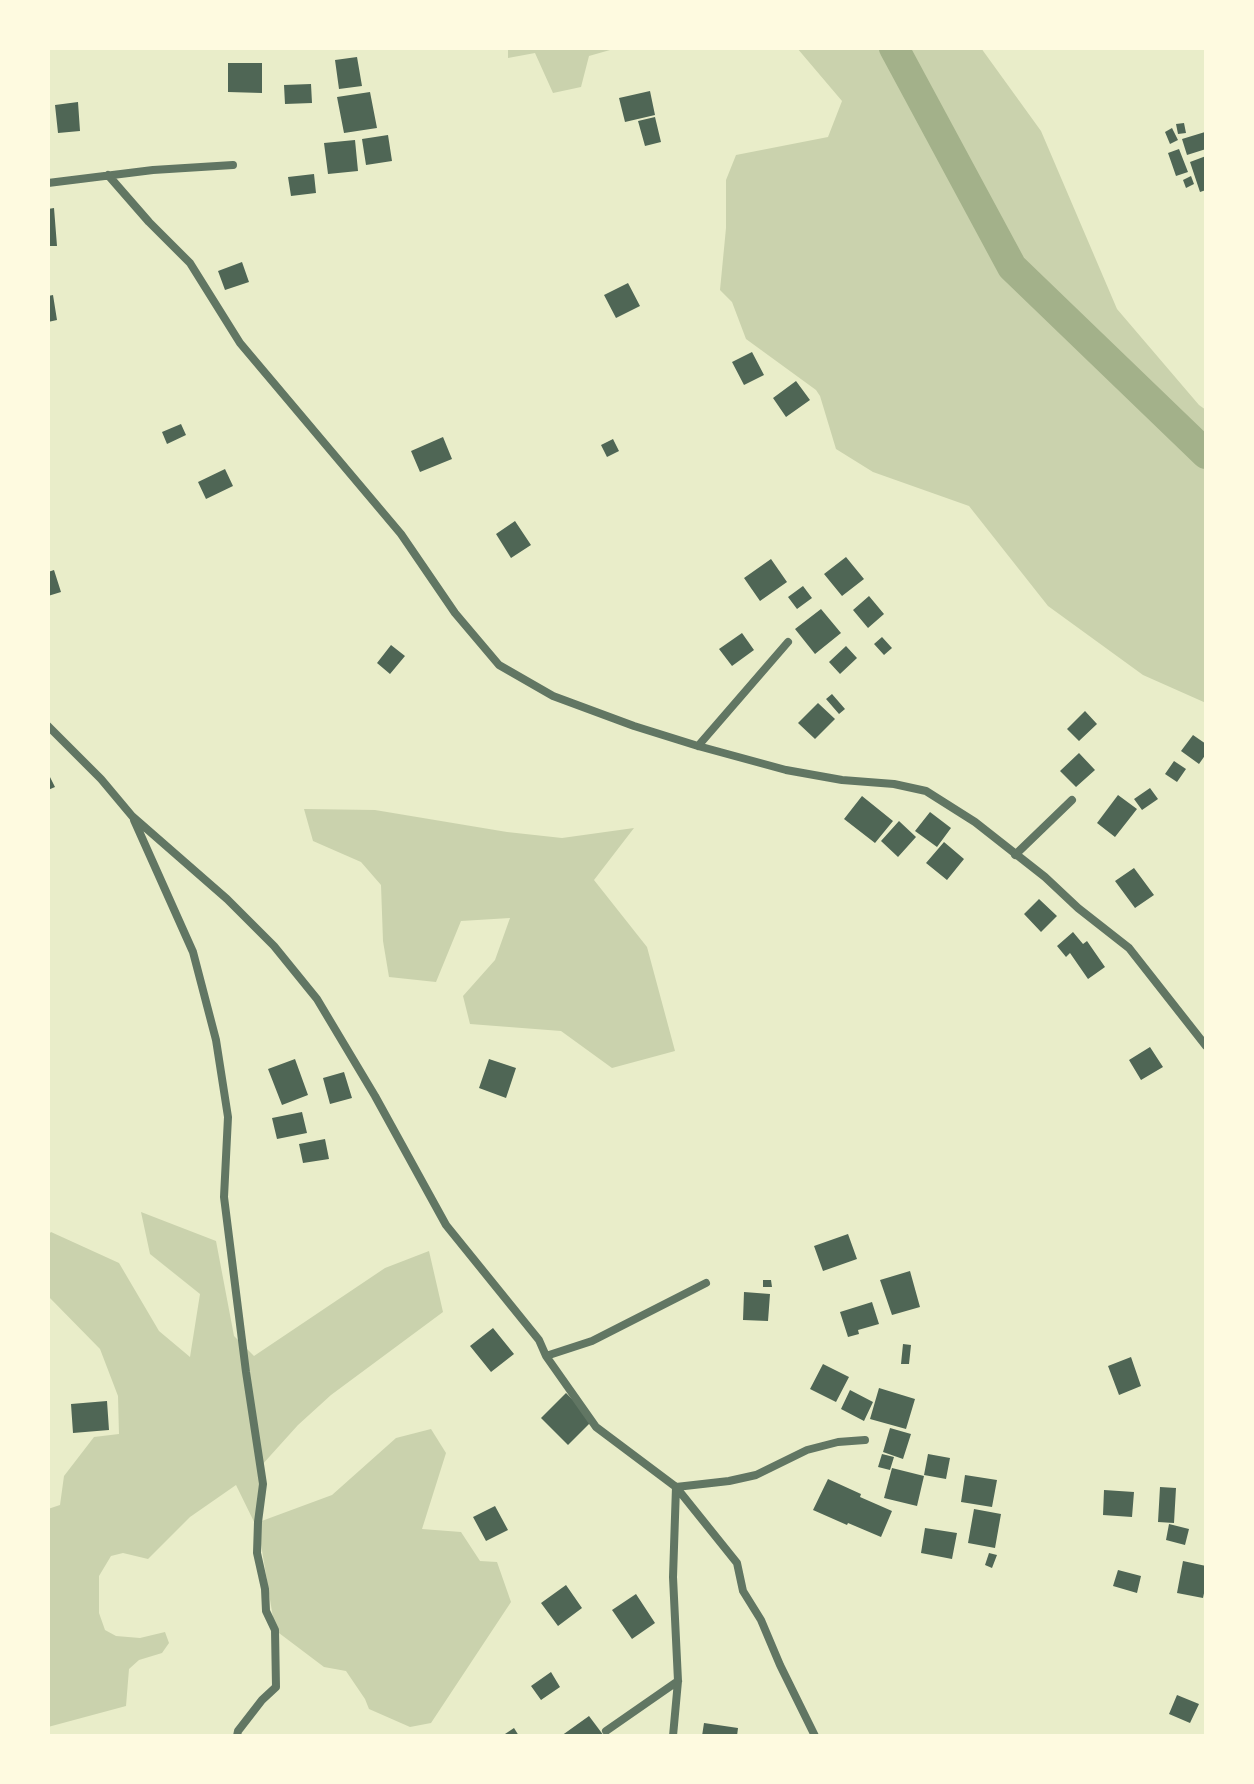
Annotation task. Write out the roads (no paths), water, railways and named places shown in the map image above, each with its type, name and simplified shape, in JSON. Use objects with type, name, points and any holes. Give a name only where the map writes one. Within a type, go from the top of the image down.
[{"type":"street","points":[[48,183],[233,165]]},
{"type":"street","points":[[108,175],[190,263],[240,343],[401,534],[455,613],[499,665],[553,696],[698,746],[786,770],[926,791],[975,822],[1129,948],[1206,1046]]},
{"type":"street","points":[[698,746],[788,642]]},
{"type":"street","points":[[48,726],[101,779],[132,816],[227,899],[274,946],[317,999],[446,1225],[539,1340],[546,1356],[596,1427],[676,1487],[737,1563],[743,1591],[761,1620],[815,1736]]},
{"type":"street","points":[[1015,855],[1072,800]]},
{"type":"street","points":[[132,816],[193,952],[216,1040],[228,1117],[224,1197],[263,1484],[257,1553],[266,1611],[275,1630],[276,1687],[262,1700],[237,1736]]},
{"type":"street","points":[[546,1356],[592,1341],[706,1283]]},
{"type":"street","points":[[676,1487],[756,1475],[807,1450],[838,1442],[865,1440]]},
{"type":"street","points":[[673,1736],[678,1681],[673,1577],[676,1487]]},
{"type":"street","points":[[606,1731],[678,1681]]},
{"type":"waterway","points":[[894,48],[1012,267],[1206,454]]}]
